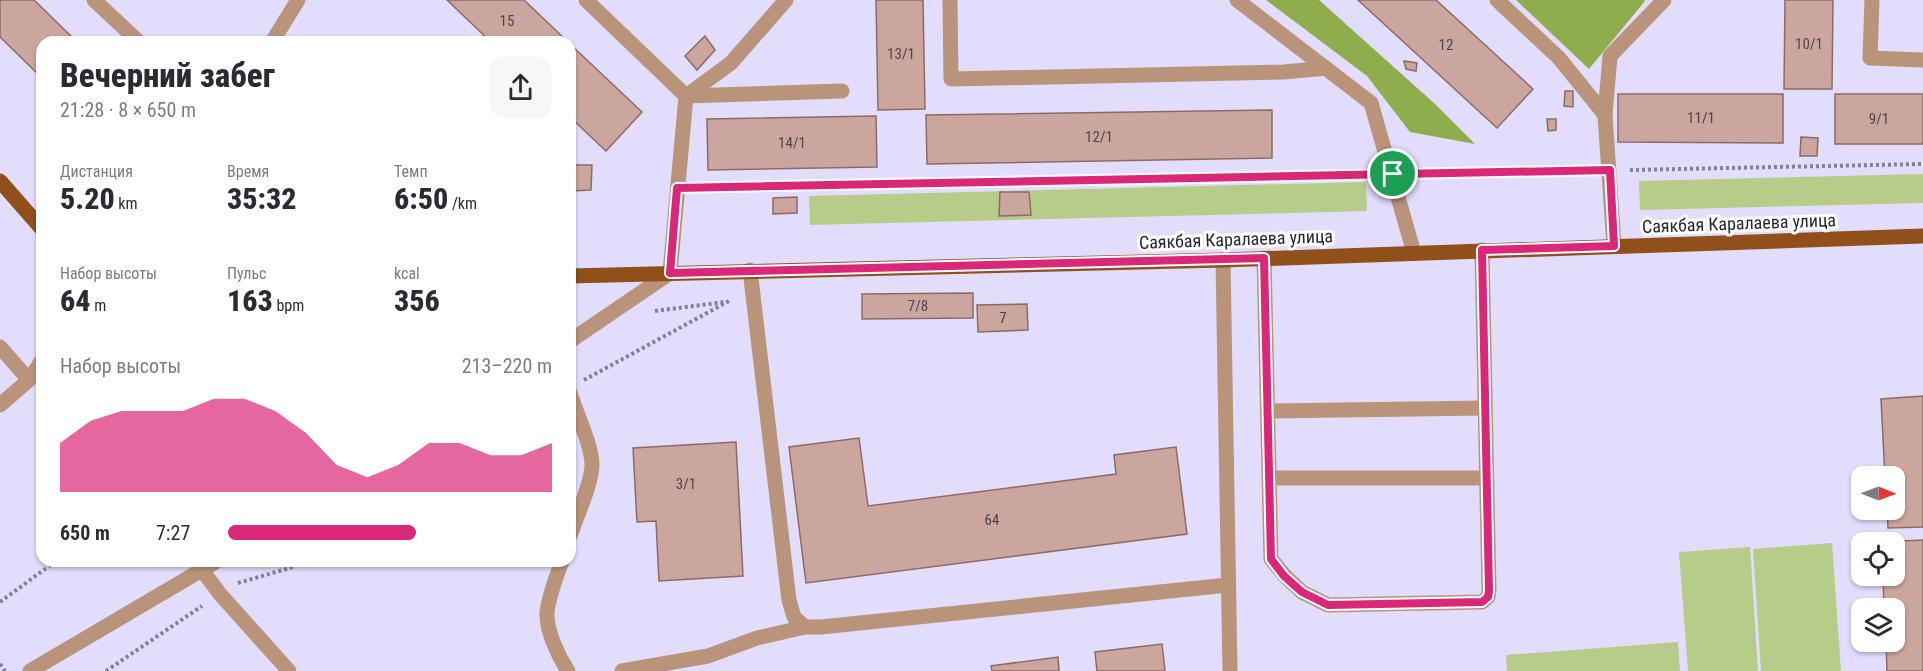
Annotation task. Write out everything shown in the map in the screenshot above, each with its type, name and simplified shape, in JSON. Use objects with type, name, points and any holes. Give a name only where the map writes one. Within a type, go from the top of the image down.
[{"type":"main road","points":[[0,181],[36,222]]},
{"type":"main road","name":"Саякбая Каралаева улица","points":[[576,276],[1223,260],[1923,236]]},
{"type":"street","points":[[94,0],[133,36]]},
{"type":"street","points":[[276,36],[298,0]]},
{"type":"street","points":[[586,0],[686,96],[842,91]]},
{"type":"street","points":[[576,337],[670,273],[686,96],[731,63],[786,0]]},
{"type":"street","points":[[950,0],[951,79],[1284,72],[1326,68]]},
{"type":"street","points":[[1237,0],[1371,102],[1414,252]]},
{"type":"street","points":[[1497,0],[1559,58],[1605,115]]},
{"type":"street","points":[[1614,246],[1605,115],[1610,56],[1664,0]]},
{"type":"street","points":[[1872,0],[1870,57],[1923,60]]},
{"type":"street","points":[[1264,258],[1271,559],[1284,576],[1302,592],[1328,605],[1482,602],[1488,597],[1489,591],[1482,250]]},
{"type":"street","points":[[1223,260],[1230,671]]},
{"type":"street","points":[[750,270],[789,600],[794,617],[805,627]]},
{"type":"street","points":[[0,347],[29,380]]},
{"type":"street","points":[[0,405],[29,380],[36,369]]},
{"type":"street","points":[[576,392],[592,465],[576,518]]},
{"type":"street","points":[[1268,411],[1485,408]]},
{"type":"street","points":[[1270,478],[1486,478]]},
{"type":"street","points":[[30,671],[207,567]]},
{"type":"street","points":[[560,567],[551,593],[547,615],[558,655],[568,671]]},
{"type":"street","points":[[202,570],[220,594],[289,671]]},
{"type":"street","points":[[622,671],[708,656],[757,638],[805,627],[1228,585]]},
{"type":"path","points":[[677,188],[1923,164]]},
{"type":"path","points":[[576,387],[729,301]]},
{"type":"path","points":[[0,602],[48,567]]},
{"type":"path","points":[[105,671],[237,583],[292,567]]},
{"type":"path","points":[[0,664],[5,671]]},
{"type":"green space","points":[[1266,0],[1319,0],[1435,104],[1475,144],[1410,132],[1367,76]]},
{"type":"green space","points":[[1516,0],[1644,0],[1645,1],[1589,69]]},
{"type":"green space","points":[[1923,174],[1923,203],[1640,210],[1639,181]]},
{"type":"green space","points":[[1366,182],[1367,211],[810,225],[809,196]]},
{"type":"green space","points":[[1832,543],[1841,671],[1761,671],[1753,549]]},
{"type":"green space","points":[[1750,547],[1758,671],[1688,671],[1679,552]]},
{"type":"green space","points":[[1678,642],[1680,671],[1507,671],[1506,655]]},
{"type":"building","points":[[0,0],[34,0],[71,36],[36,36],[36,72],[0,37]]},
{"type":"building","points":[[447,0],[524,0],[562,36],[485,36]]},
{"type":"building","points":[[876,0],[923,0],[925,109],[878,110]]},
{"type":"building","points":[[1358,0],[1436,0],[1533,89],[1497,128]]},
{"type":"building","points":[[1785,0],[1833,0],[1832,89],[1784,89]]},
{"type":"building","points":[[705,36],[715,50],[697,70],[685,56]]},
{"type":"building","points":[[576,50],[642,112],[606,151],[576,123]]},
{"type":"building","points":[[1404,61],[1417,63],[1416,71],[1406,69]]},
{"type":"building","points":[[1565,91],[1573,91],[1573,107],[1564,106]]},
{"type":"building","points":[[1618,94],[1783,94],[1783,143],[1618,142]]},
{"type":"building","points":[[1835,94],[1923,94],[1923,144],[1835,144]]},
{"type":"building","points":[[1272,110],[1272,158],[927,164],[926,115]]},
{"type":"building","points":[[876,116],[877,167],[708,170],[707,119]]},
{"type":"building","points":[[1547,119],[1556,119],[1556,130],[1548,131]]},
{"type":"building","points":[[1801,137],[1818,138],[1817,156],[1800,156]]},
{"type":"building","points":[[576,165],[592,165],[591,190],[576,191]]},
{"type":"building","points":[[1000,192],[1029,192],[1031,215],[999,216]]},
{"type":"building","points":[[797,197],[797,213],[773,214],[773,198]]},
{"type":"building","points":[[973,293],[973,318],[862,319],[862,294]]},
{"type":"building","points":[[1027,304],[1028,330],[978,332],[977,305]]},
{"type":"building","points":[[1923,396],[1923,527],[1888,528],[1888,520],[1905,520],[1905,466],[1884,466],[1881,399]]},
{"type":"building","points":[[859,438],[868,506],[1116,474],[1114,455],[1176,447],[1187,534],[806,583],[789,447]]},
{"type":"building","points":[[736,442],[743,576],[659,581],[656,521],[637,522],[633,448]]},
{"type":"building","points":[[1923,540],[1923,671],[1887,671],[1886,652],[1905,652],[1905,598],[1884,598],[1883,586],[1905,586],[1905,541]]},
{"type":"building","points":[[1162,644],[1165,671],[1097,671],[1095,652]]},
{"type":"building","points":[[1058,657],[1059,671],[992,671],[991,666]]},
{"type":"route","points":[[1610,170],[1614,246],[1482,250],[1489,591],[1488,597],[1482,602],[1328,605],[1302,592],[1284,576],[1271,559],[1264,258],[670,273],[677,188],[1393,174],[1610,170]]}]
